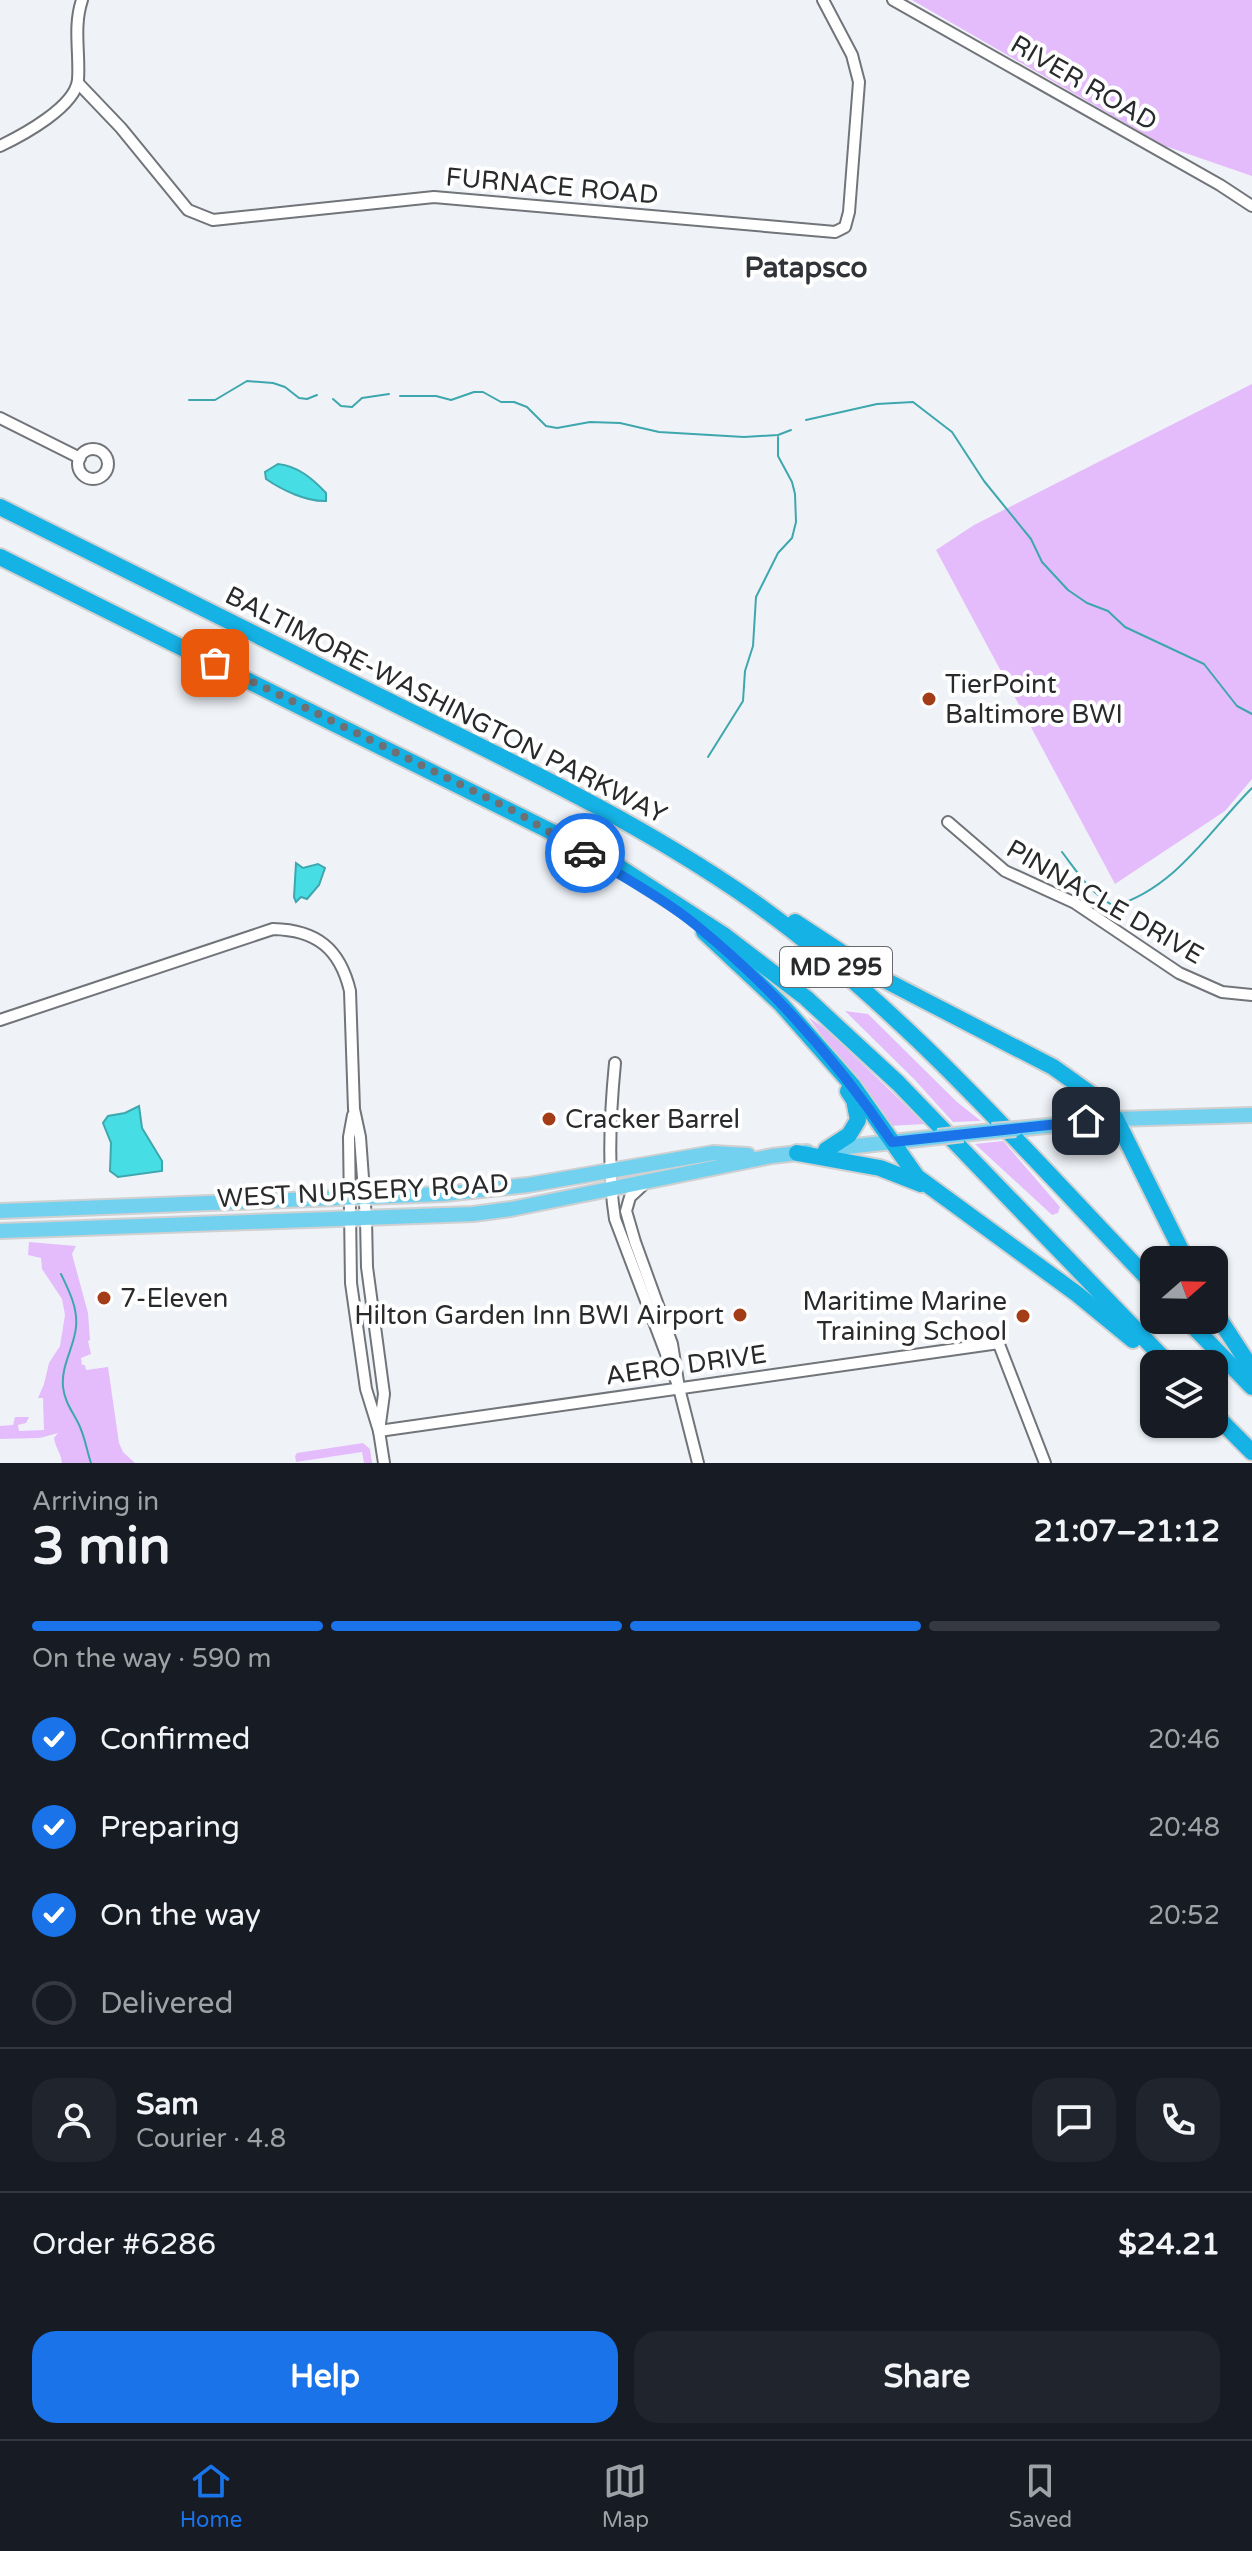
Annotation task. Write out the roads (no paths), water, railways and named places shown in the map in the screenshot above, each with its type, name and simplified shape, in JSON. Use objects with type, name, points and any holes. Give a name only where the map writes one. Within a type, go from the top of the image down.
[{"type":"highway","name":"BALTIMORE-WASHINGTON PARKWAY","points":[[0,507],[567,788],[647,833],[752,901],[871,997],[935,1058],[1140,1270]]},
{"type":"highway","points":[[0,514],[56,542],[91,552]]},
{"type":"highway","name":"MD 295","points":[[0,557],[514,811],[566,841],[608,860],[683,907],[738,945],[817,1008],[898,1083],[1155,1350]]},
{"type":"highway","points":[[647,833],[702,860],[879,977],[1070,1077],[1116,1119],[1179,1246]]},
{"type":"highway","points":[[566,841],[697,925],[781,1004],[853,1086],[910,1168],[933,1190],[1077,1294],[1143,1350]]},
{"type":"highway","points":[[825,1056],[854,1100],[858,1120],[855,1129],[826,1150]]},
{"type":"highway","points":[[797,1153],[880,1168],[933,1190]]},
{"type":"highway","points":[[1228,1332],[1252,1369]]},
{"type":"highway","points":[[1201,1334],[1252,1387]]},
{"type":"highway","points":[[1228,1428],[1252,1452]]},
{"type":"main road","name":"WEST NURSERY ROAD","points":[[0,1231],[473,1214],[772,1156],[1116,1119],[1252,1115]]},
{"type":"main road","name":"WEST NURSERY ROAD","points":[[0,1211],[480,1191],[713,1153],[772,1156]]},
{"type":"main road","points":[[612,1189],[623,1178],[700,1164],[713,1153]]},
{"type":"street","points":[[0,146],[60,109],[75,93],[78,83],[77,21],[82,0]]},
{"type":"street","name":"FURNACE ROAD","points":[[78,83],[121,128],[188,210],[213,220],[434,197],[835,232],[845,227],[849,212],[859,82],[852,55],[823,0]]},
{"type":"street","name":"RIVER ROAD","points":[[893,0],[1252,206]]},
{"type":"street","points":[[0,418],[80,458]]},
{"type":"street","name":"PINNACLE DRIVE","points":[[948,822],[1005,871],[1075,903],[1179,973],[1222,992],[1252,995]]},
{"type":"street","points":[[0,1020],[273,929],[303,932],[330,949],[346,973],[350,991],[354,1109],[360,1137],[367,1267],[384,1394],[379,1431]]},
{"type":"street","points":[[615,1063],[610,1125],[612,1200],[620,1233],[679,1388]]},
{"type":"street","points":[[354,1109],[349,1137],[351,1283],[366,1389],[379,1431],[384,1463]]},
{"type":"street","points":[[650,1180],[630,1197],[626,1211],[669,1333],[698,1463]]},
{"type":"street","name":"AERO DRIVE","points":[[379,1431],[997,1339],[1045,1463]]},
{"type":"water","points":[[278,464],[299,470],[310,478],[326,493],[326,501],[311,500],[266,479],[265,472]]},
{"type":"water","points":[[296,863],[303,868],[318,864],[325,868],[319,885],[307,899],[301,897],[296,902],[294,897]]},
{"type":"water","points":[[139,1106],[142,1128],[162,1161],[162,1171],[118,1177],[110,1171],[111,1143],[103,1123],[108,1116]]},
{"type":"waterway","points":[[189,400],[215,400],[247,381],[273,383],[285,387],[299,398],[317,395]]},
{"type":"waterway","points":[[400,396],[436,396],[451,400],[483,392],[501,402],[514,402],[527,407],[546,426],[557,428],[590,422],[620,423],[659,432],[744,437],[778,435],[791,430]]},
{"type":"waterway","points":[[333,399],[341,406],[352,407],[362,398],[389,394]]},
{"type":"waterway","points":[[806,420],[877,404],[913,402],[952,432],[984,481],[1031,539],[1042,562],[1068,590],[1087,603],[1108,611],[1125,627],[1204,664],[1237,706],[1252,714]]},
{"type":"waterway","points":[[708,757],[743,701],[745,671],[753,646],[756,597],[778,553],[792,538],[796,522],[795,494],[778,456],[778,437]]},
{"type":"waterway","points":[[1062,852],[1092,889],[1114,906],[1136,898],[1173,872],[1252,788]]},
{"type":"waterway","points":[[61,1274],[76,1313],[75,1335],[64,1371],[63,1387],[82,1431],[91,1463]]},
{"type":"place","name":"TierPoint Baltimore BWI","points":[[929,699]]},
{"type":"place","name":"Cracker Barrel","points":[[549,1119]]},
{"type":"place","name":"7-Eleven","points":[[104,1298]]},
{"type":"place","name":"Hilton Garden Inn BWI Airport","points":[[740,1315]]},
{"type":"place","name":"Maritime Marine Training School","points":[[1023,1316]]},
{"type":"district","name":"Patapsco","points":[[806,268]]}]
